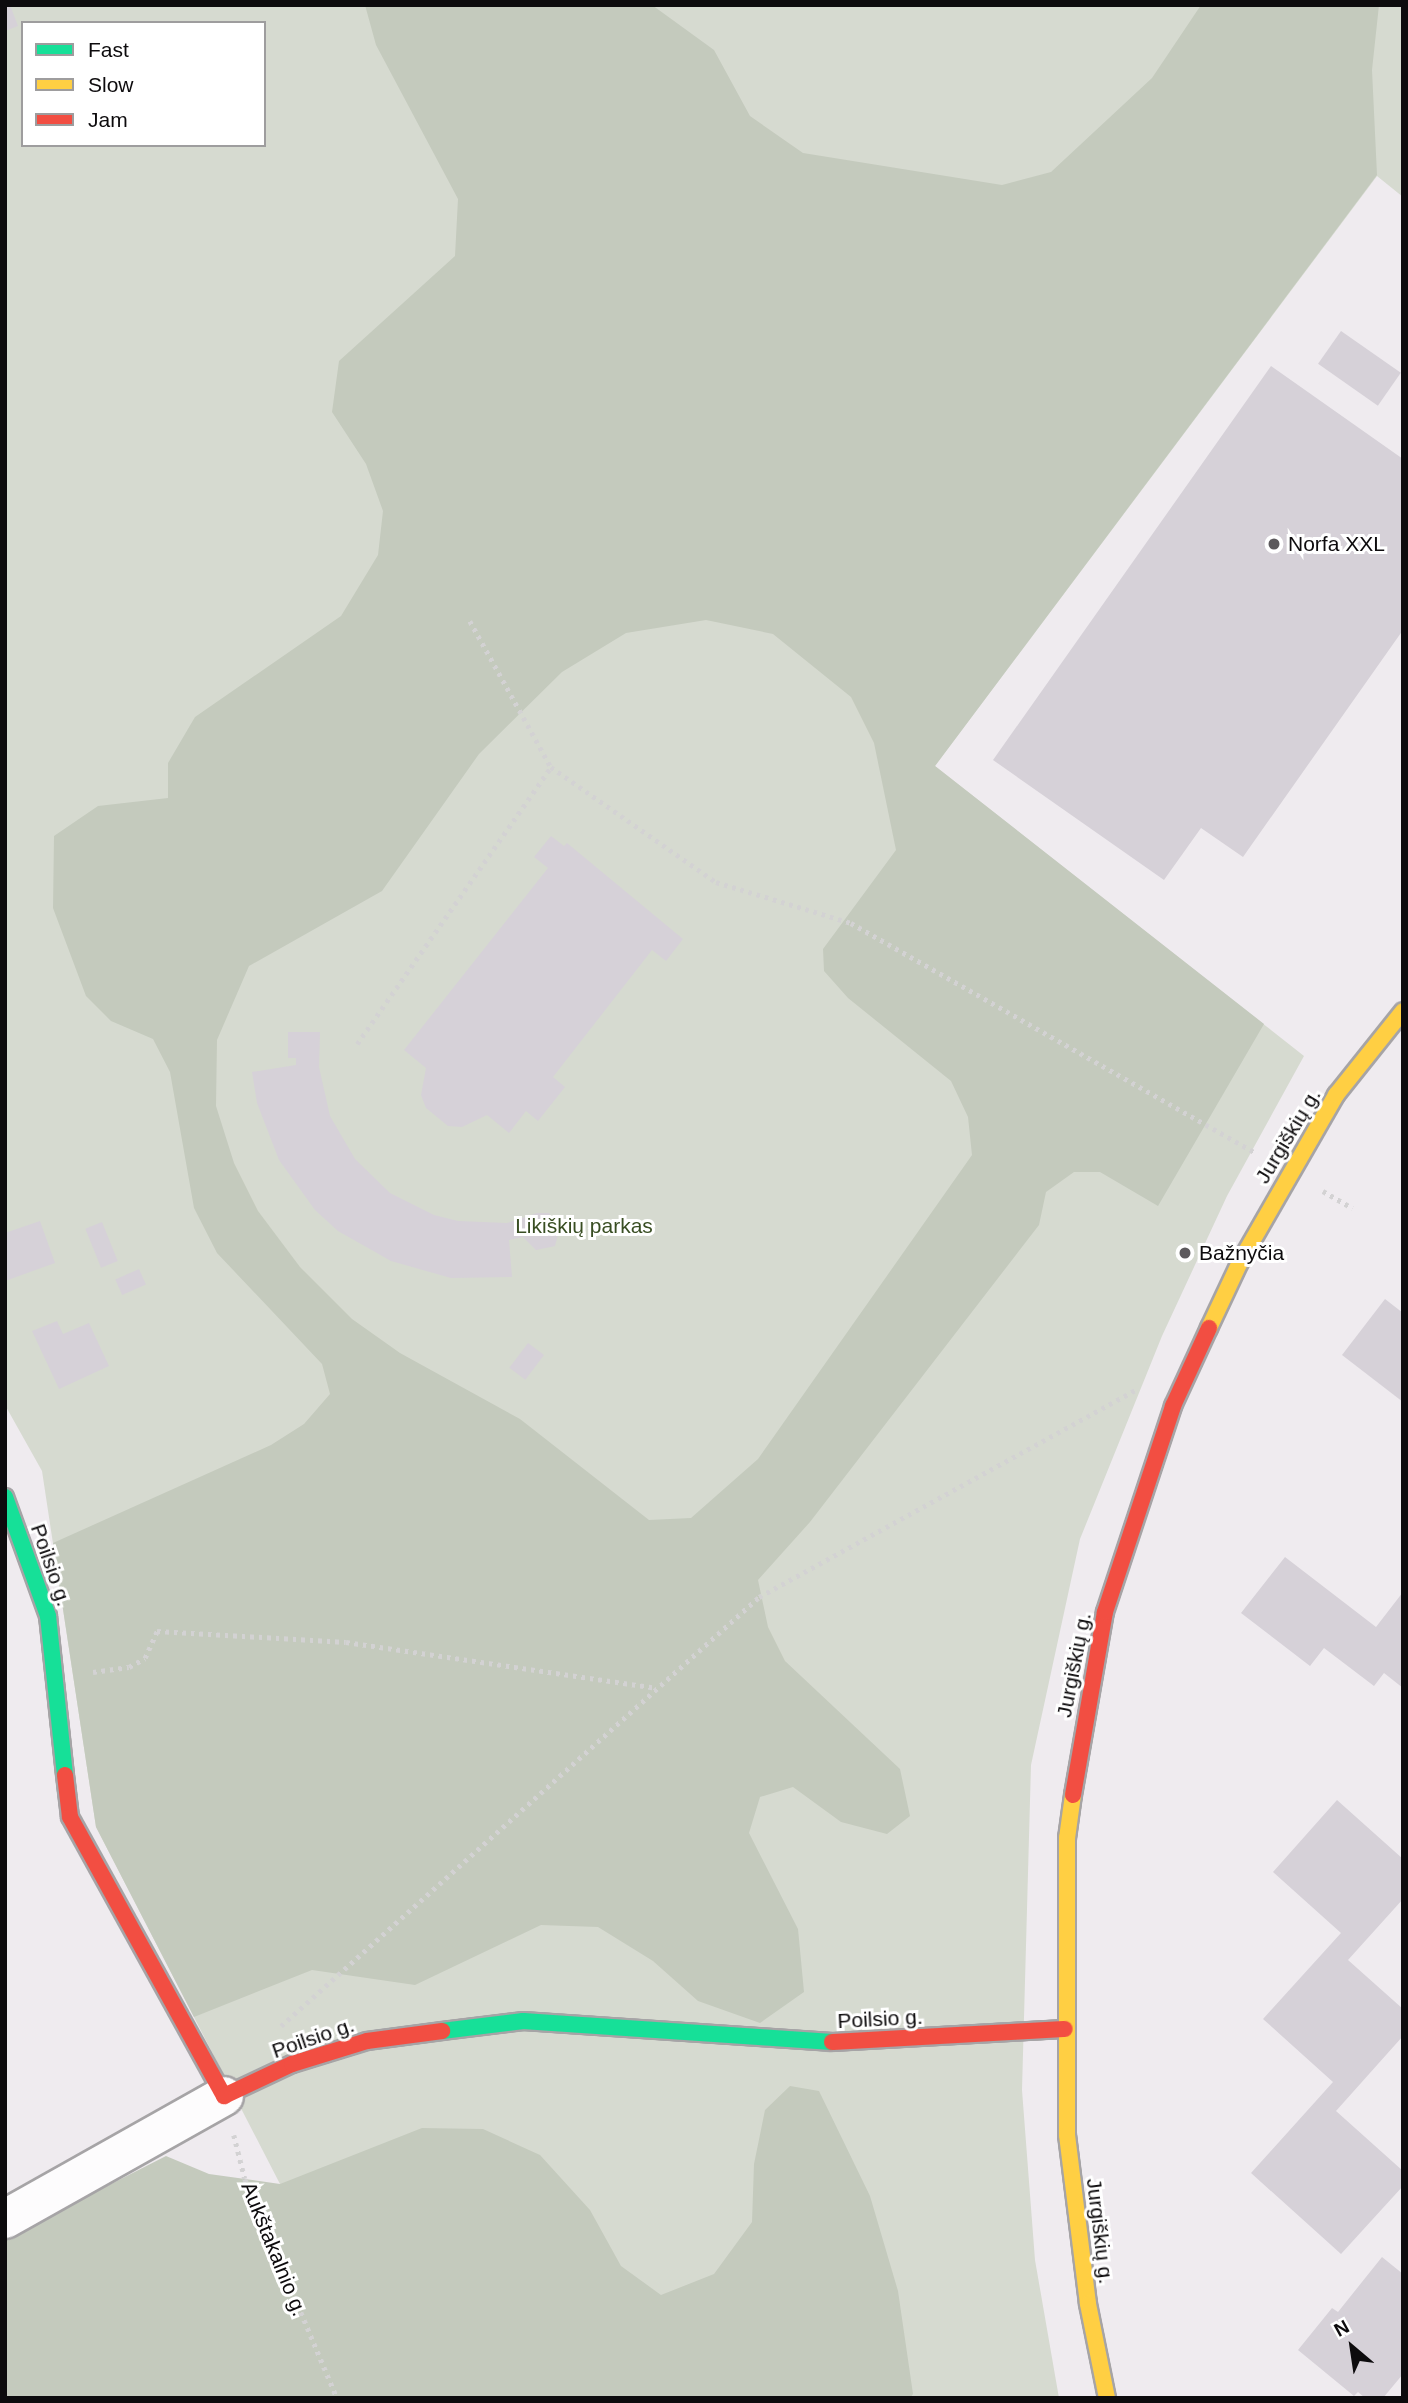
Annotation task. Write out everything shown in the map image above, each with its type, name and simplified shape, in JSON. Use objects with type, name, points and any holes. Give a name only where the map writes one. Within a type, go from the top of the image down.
[{"type":"street","name":"Jurgiškių g.","points":[[1107,2398],[1088,2304],[1067,2135],[1065,2029],[1068,1838],[1084,1715],[1105,1612],[1144,1483],[1194,1359],[1289,1172],[1336,1095],[1403,1011]]},
{"type":"street","name":"Poilsio g.","points":[[5,1497],[48,1616],[52,1677],[70,1817],[224,2096],[292,2064],[366,2041],[523,2021],[819,2043],[1065,2029]]},
{"type":"street","points":[[5,2219],[224,2096]]},
{"type":"path","points":[[470,621],[551,767],[716,882],[851,923],[1352,1208]]},
{"type":"path","points":[[357,1044],[551,767]]},
{"type":"path","points":[[276,2031],[759,1597],[1194,1359]]},
{"type":"path","points":[[52,1677],[130,1667],[145,1658],[157,1631],[346,1642],[657,1688]]},
{"type":"path","name":"Aukštakalnio g.","points":[[224,2096],[245,2179],[337,2398]]},
{"type":"green space","name":"Likiškių parkas","points":[[5,5],[1403,5],[1403,197],[1377,176],[935,766],[1304,1056],[1227,1196],[1162,1336],[1080,1539],[1031,1765],[1022,2090],[1035,2260],[1059,2398],[371,2398],[280,2184],[96,1827],[42,1471],[5,1405]]},
{"type":"shaded area","points":[[365,5],[652,5],[714,50],[750,116],[803,153],[1002,185],[1051,172],[1152,78],[1201,5],[1379,5],[1372,70],[1377,175],[935,766],[1264,1024],[1158,1206],[1100,1172],[1074,1172],[1046,1192],[1039,1225],[810,1522],[758,1580],[768,1627],[785,1661],[900,1769],[910,1816],[887,1834],[841,1822],[793,1787],[760,1797],[749,1833],[798,1929],[804,1992],[760,2023],[698,2001],[653,1961],[598,1927],[541,1925],[415,1985],[312,1970],[194,2017],[96,1827],[53,1543],[271,1445],[304,1424],[330,1394],[322,1364],[217,1253],[194,1208],[170,1072],[153,1039],[111,1021],[86,996],[53,908],[54,836],[98,806],[168,798],[168,763],[195,717],[341,616],[378,555],[383,511],[366,464],[332,412],[339,361],[455,256],[458,199],[376,45]],"holes":[[[706,620],[773,634],[851,697],[874,743],[896,850],[823,949],[824,971],[848,998],[951,1081],[968,1117],[972,1155],[758,1459],[691,1518],[649,1520],[520,1419],[400,1353],[352,1319],[300,1267],[258,1211],[234,1163],[216,1106],[217,1040],[249,966],[382,891],[479,754],[562,672],[626,633]]]},
{"type":"shaded area","points":[[790,2086],[819,2091],[870,2196],[898,2291],[913,2394],[910,2398],[5,2398],[5,2238],[166,2156],[209,2174],[280,2184],[422,2128],[483,2129],[540,2155],[590,2210],[621,2266],[661,2295],[714,2274],[752,2222],[754,2164],[765,2110]]},
{"type":"building","points":[[5,5],[10,5],[18,26],[5,31]]},
{"type":"building","points":[[1341,331],[1401,373],[1378,406],[1318,364]]},
{"type":"building","name":"Norfa XXL","points":[[1271,366],[1403,459],[1403,630],[1243,857],[1201,828],[1164,880],[993,760]]},
{"type":"building","points":[[551,836],[564,846],[567,843],[683,939],[666,961],[652,950],[553,1077],[565,1087],[538,1121],[526,1111],[509,1133],[487,1115],[462,1127],[448,1126],[426,1108],[421,1095],[426,1068],[404,1050],[548,868],[534,857]]},
{"type":"building","points":[[288,1032],[320,1032],[319,1067],[330,1116],[355,1159],[390,1193],[434,1215],[458,1221],[507,1223],[537,1213],[549,1213],[560,1228],[555,1246],[536,1250],[523,1237],[509,1240],[512,1277],[451,1278],[391,1261],[338,1231],[315,1210],[279,1160],[257,1103],[252,1072],[296,1065],[296,1058],[288,1058]]},
{"type":"building","points":[[40,1221],[55,1263],[5,1281],[5,1233]]},
{"type":"building","points":[[102,1222],[118,1261],[101,1268],[85,1229]]},
{"type":"building","points":[[139,1269],[146,1285],[122,1295],[115,1280]]},
{"type":"building","points":[[1385,1299],[1403,1313],[1403,1402],[1342,1355]]},
{"type":"building","points":[[57,1321],[63,1334],[89,1323],[109,1366],[59,1389],[32,1331]]},
{"type":"building","points":[[528,1343],[544,1355],[525,1380],[509,1368]]},
{"type":"building","points":[[1285,1557],[1376,1627],[1403,1592],[1403,1688],[1384,1673],[1374,1686],[1324,1648],[1310,1666],[1241,1613]]},
{"type":"building","points":[[1337,1800],[1403,1859],[1403,1899],[1348,1960],[1403,2009],[1403,2036],[1336,2111],[1403,2171],[1403,2186],[1341,2254],[1251,2173],[1333,2082],[1263,2019],[1341,1933],[1273,1872]]},
{"type":"building","points":[[1382,2257],[1403,2274],[1403,2374],[1383,2398],[1365,2398],[1358,2392],[1354,2396],[1298,2350],[1332,2308],[1338,2312]]},
{"type":"traffic: fast","points":[[5,1497],[48,1616],[65,1775]]},
{"type":"traffic: fast","points":[[442,2031],[523,2021],[832,2042]]},
{"type":"traffic: slow","points":[[1209,1328],[1240,1262],[1336,1095],[1403,1011]]},
{"type":"traffic: slow","points":[[1073,1795],[1067,1838],[1067,2135],[1088,2304],[1107,2398]]},
{"type":"traffic: jam","points":[[1073,1795],[1105,1612],[1173,1406],[1209,1328]]},
{"type":"traffic: jam","points":[[65,1775],[70,1817],[224,2096],[292,2064],[367,2041],[442,2031]]},
{"type":"traffic: jam","points":[[832,2042],[1065,2029]]},
{"type":"place","name":"Norfa XXL","points":[[1274,544]]},
{"type":"place","name":"Bažnyčia","points":[[1185,1253]]}]
